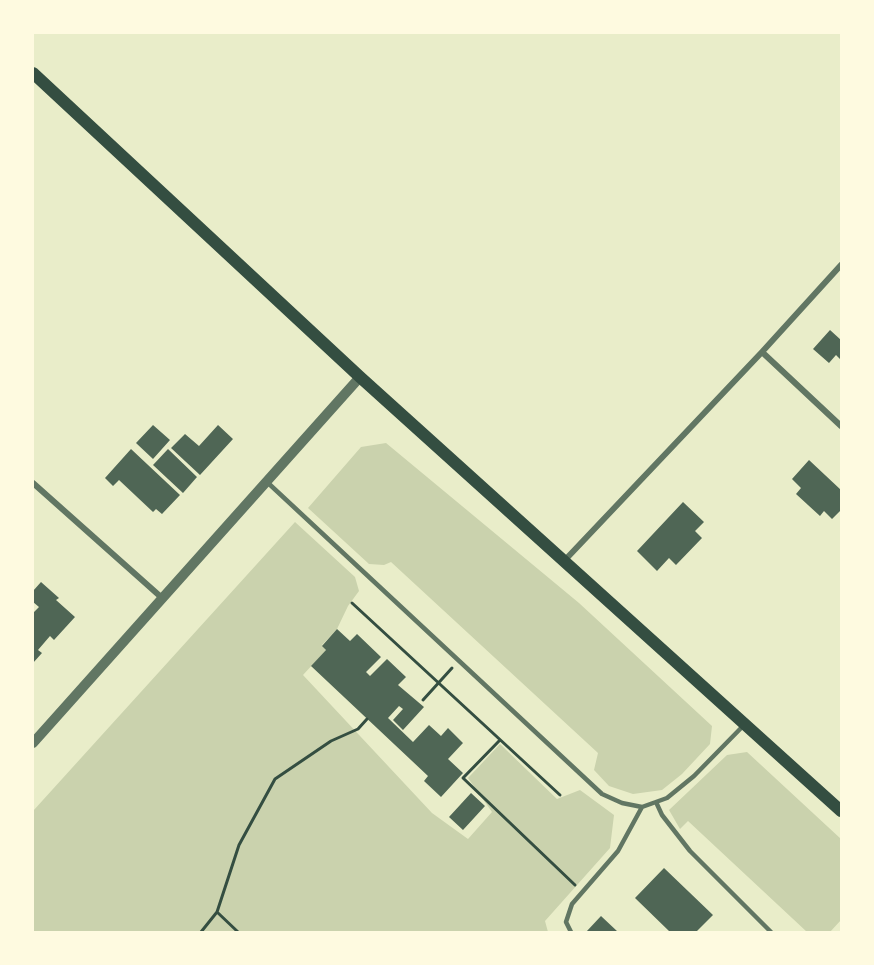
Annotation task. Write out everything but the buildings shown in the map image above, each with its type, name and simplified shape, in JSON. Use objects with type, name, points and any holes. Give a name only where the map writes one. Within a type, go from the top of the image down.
[{"type":"main road","points":[[33,73],[360,377],[841,811]]},
{"type":"street","points":[[565,560],[841,265]]},
{"type":"street","points":[[762,352],[841,426]]},
{"type":"street","points":[[33,743],[161,597],[360,377]]},
{"type":"street","points":[[33,483],[161,597]]},
{"type":"lane","points":[[267,482],[602,794],[622,803],[642,807],[667,798],[693,776],[746,723]]},
{"type":"lane","points":[[656,802],[662,815],[690,851],[771,932]]},
{"type":"lane","points":[[571,932],[566,922],[572,904],[618,851],[642,807]]},
{"type":"path","points":[[352,603],[560,795]]},
{"type":"path","points":[[423,699],[459,661]]},
{"type":"path","points":[[201,932],[218,912],[239,845],[275,779],[332,741],[358,729],[368,719]]},
{"type":"path","points":[[500,740],[463,778],[583,892]]},
{"type":"path","points":[[218,912],[238,932]]},
{"type":"green space","points":[[386,443],[579,603],[712,726],[710,744],[682,774],[662,790],[633,794],[609,786],[594,770],[598,753],[391,562],[384,565],[369,564],[308,508],[361,447]]},
{"type":"green space","points":[[295,522],[355,577],[359,591],[348,606],[337,629],[322,645],[326,650],[303,675],[432,813],[468,839],[492,812],[468,778],[500,744],[557,799],[580,790],[614,815],[610,848],[545,921],[548,932],[33,932],[33,811]]},
{"type":"green space","points":[[747,752],[841,839],[841,920],[830,932],[807,932],[688,821],[680,829],[669,810],[727,755]]}]
